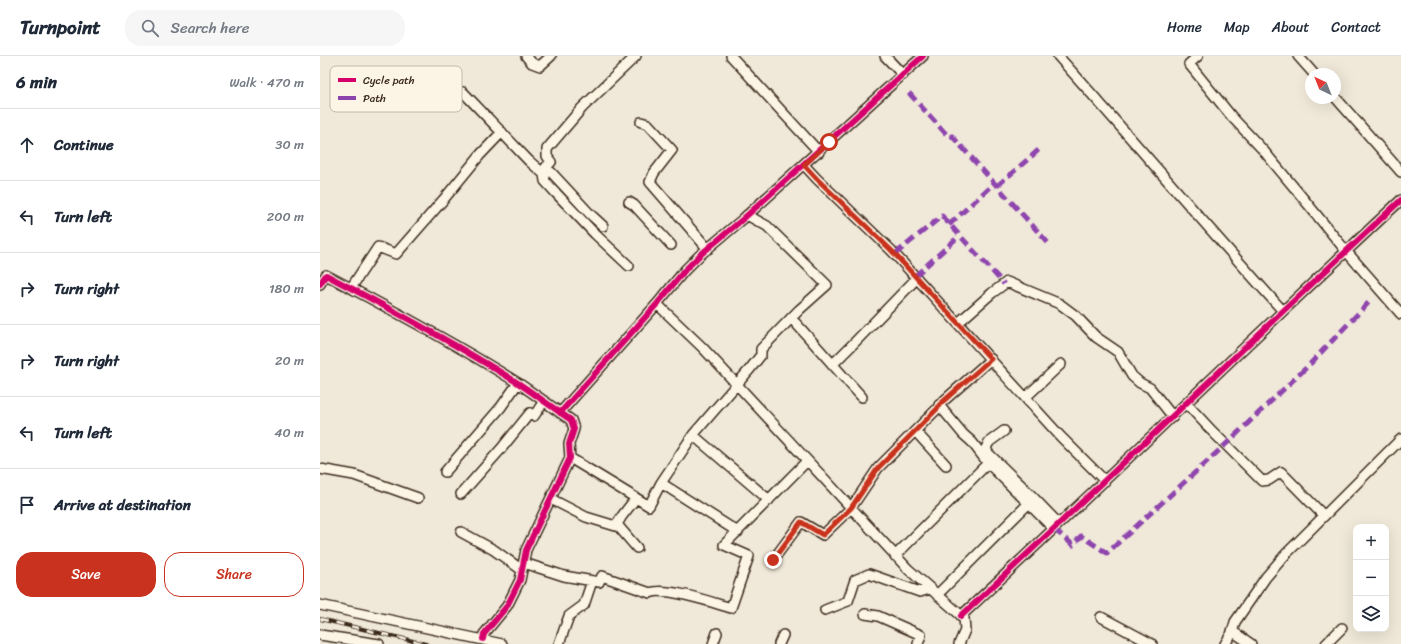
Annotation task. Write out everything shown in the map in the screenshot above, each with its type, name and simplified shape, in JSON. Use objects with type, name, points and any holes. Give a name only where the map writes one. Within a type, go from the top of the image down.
[{"type":"street","points":[[526,56],[532,63],[540,66],[551,56]]},
{"type":"street","points":[[629,266],[595,234],[550,187],[545,181],[544,173],[546,167],[551,162],[547,156],[547,149],[582,108],[636,56]]},
{"type":"street","points":[[731,56],[819,152]]},
{"type":"street","points":[[885,56],[903,75]]},
{"type":"street","points":[[560,413],[657,304],[685,270],[708,248],[747,216],[819,152],[923,56]]},
{"type":"street","points":[[1058,56],[1283,311]]},
{"type":"street","points":[[1198,56],[1190,64],[1232,117],[1263,150],[1346,252],[1401,314]]},
{"type":"street","points":[[1298,56],[1309,68]]},
{"type":"street","points":[[463,92],[529,161],[544,173],[551,172],[603,226]]},
{"type":"street","points":[[1341,104],[1401,172]]},
{"type":"street","points":[[641,122],[648,124],[672,150],[654,173],[650,182],[708,248]]},
{"type":"street","points":[[351,288],[378,247],[396,254],[480,155],[502,132]]},
{"type":"street","points":[[804,165],[891,250],[1061,437],[1105,481]]},
{"type":"street","points":[[961,616],[1401,200]]},
{"type":"street","points":[[629,202],[634,205],[671,244]]},
{"type":"street","points":[[570,458],[649,506],[661,483],[693,434],[761,355],[761,349],[791,318],[827,285],[767,226],[747,216]]},
{"type":"street","points":[[320,284],[326,275],[351,288],[421,326],[518,384],[571,420],[574,429],[569,444],[570,458],[526,550],[520,580],[507,606],[484,634],[482,639]]},
{"type":"street","points":[[832,365],[917,278]]},
{"type":"street","points":[[958,323],[1007,282],[1060,304],[1076,316],[1096,337],[1118,352],[1132,376],[1140,384],[1150,388],[1173,417]]},
{"type":"street","points":[[657,304],[703,348],[908,570],[964,618],[965,630],[959,644]]},
{"type":"street","points":[[791,318],[819,348],[832,365],[862,396]]},
{"type":"street","points":[[773,560],[801,522],[823,535],[851,508],[878,468],[916,432],[939,405],[991,359]]},
{"type":"street","points":[[1026,397],[1061,364]]},
{"type":"street","points":[[444,472],[501,407],[518,384]]},
{"type":"street","points":[[461,494],[497,454],[530,413],[534,416],[544,401]]},
{"type":"street","points":[[1186,403],[1262,481],[1269,480],[1281,472],[1324,516]]},
{"type":"street","points":[[939,405],[963,434],[972,442],[988,463],[1028,504],[1056,526]]},
{"type":"street","points":[[1004,431],[990,442],[986,448],[988,453],[1000,463],[1056,526]]},
{"type":"street","points":[[916,432],[946,465]]},
{"type":"street","points":[[693,434],[769,500]]},
{"type":"street","points":[[1225,644],[1232,631],[1234,622],[1266,576],[1401,439]]},
{"type":"street","points":[[461,532],[523,566],[564,576],[599,582],[602,576],[650,593],[655,590],[680,594],[731,608],[749,556],[724,546],[807,461]]},
{"type":"street","points":[[895,556],[988,463]]},
{"type":"street","points":[[320,469],[354,475],[418,498]]},
{"type":"street","points":[[661,483],[738,532]]},
{"type":"street","points":[[616,526],[636,498]]},
{"type":"street","points":[[551,499],[586,517],[619,527],[637,548]]},
{"type":"street","points":[[825,610],[848,601],[854,580],[869,574],[920,592],[933,592],[991,540],[1028,504]]},
{"type":"street","points":[[559,644],[569,616],[584,605],[592,581]]},
{"type":"street","points":[[320,606],[502,644]]},
{"type":"street","points":[[865,614],[878,616],[921,635],[918,644]]},
{"type":"street","points":[[1101,617],[1152,644]]},
{"type":"street","points":[[1326,644],[1342,628]]},
{"type":"street","points":[[1232,631],[1251,644]]},
{"type":"street","points":[[713,644],[717,633]]},
{"type":"street","points":[[320,635],[379,644]]},
{"type":"street","points":[[779,644],[783,635]]},
{"type":"railway","points":[[320,619],[426,644]]},
{"type":"marked path","points":[[909,93],[947,135],[952,136],[1049,244]]},
{"type":"marked path","points":[[997,186],[1042,147]]},
{"type":"marked path","points":[[949,225],[994,183]]},
{"type":"marked path","points":[[895,254],[942,216],[1004,284]]},
{"type":"marked path","points":[[915,276],[959,236]]},
{"type":"marked path","points":[[1054,529],[1073,545],[1081,536],[1107,553],[1225,445],[1308,366],[1370,301]]},
{"type":"cycle path","points":[[560,413],[657,304],[685,270],[700,255],[743,219],[923,56]]},
{"type":"cycle path","points":[[961,616],[1401,200]]},
{"type":"cycle path","points":[[320,284],[326,275],[399,314],[518,383],[571,420],[574,429],[569,444],[570,458],[526,550],[520,580],[507,606],[484,634],[483,639]]},
{"type":"route","points":[[773,560],[801,522],[823,535],[851,508],[878,468],[916,432],[939,405],[991,359],[891,250],[804,165],[829,142]]}]
